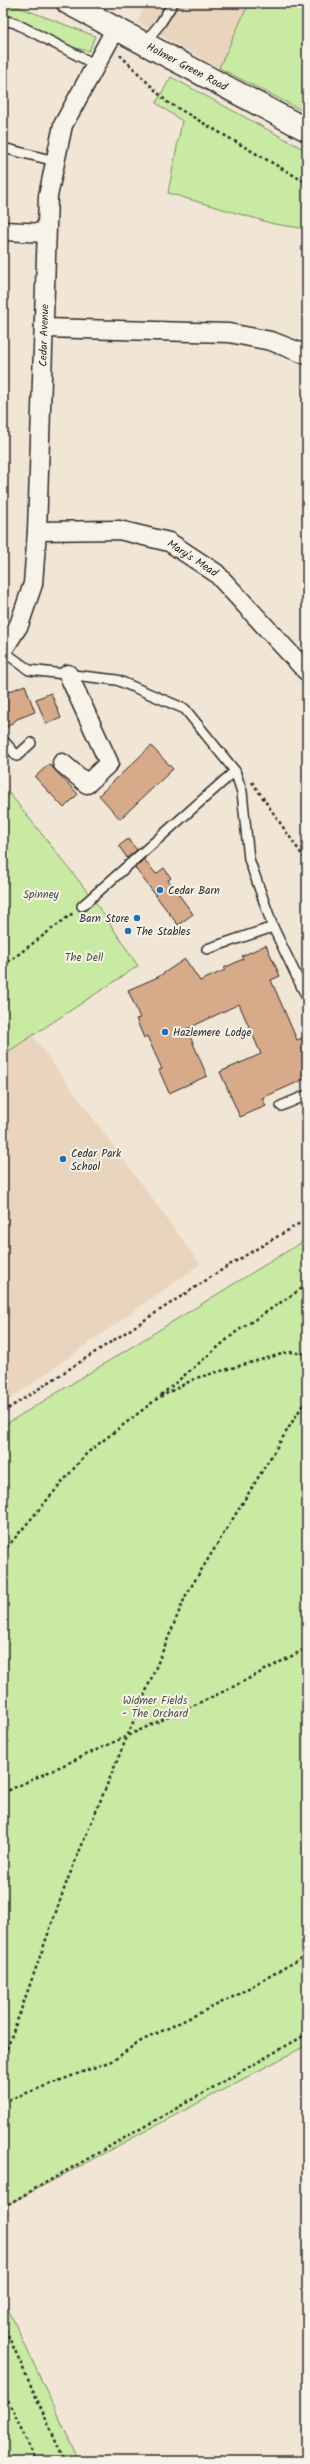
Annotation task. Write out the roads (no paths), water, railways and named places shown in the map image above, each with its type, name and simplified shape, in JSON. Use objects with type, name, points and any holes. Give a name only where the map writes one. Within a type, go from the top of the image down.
[{"type":"street","name":"Holmer Green Road","points":[[68,3],[112,36],[144,43],[307,130]]},
{"type":"street","name":"Cedar Avenue","points":[[3,651],[19,625],[33,584],[37,531],[48,196],[62,125],[112,36]]},
{"type":"street","points":[[3,231],[46,233]]},
{"type":"street","points":[[44,328],[229,333],[271,341],[307,355]]},
{"type":"street","name":"Mary's Mead","points":[[37,531],[120,530],[169,542],[216,573],[307,672]]},
{"type":"street","points":[[62,763],[87,784],[109,764],[68,674]]},
{"type":"lane","points":[[144,43],[160,24],[173,3]]},
{"type":"lane","points":[[3,20],[15,23],[96,66]]},
{"type":"lane","points":[[3,148],[55,161]]},
{"type":"lane","points":[[3,651],[29,670],[117,680],[186,709],[235,771],[242,792],[249,859],[273,927],[307,998]]},
{"type":"lane","points":[[3,740],[17,756],[31,743]]},
{"type":"lane","points":[[82,906],[235,771]]},
{"type":"lane","points":[[206,949],[273,927]]},
{"type":"lane","points":[[280,1106],[307,1095]]},
{"type":"place","name":"Cedar Barn","points":[[160,890]]},
{"type":"place","name":"Barn Store","points":[[137,918]]},
{"type":"place","name":"The Stables","points":[[128,931]]},
{"type":"place","name":"Hazlemere Lodge","points":[[165,1032]]},
{"type":"place","name":"Cedar Park School","points":[[63,1159]]},
{"type":"park label","name":"Spinney","points":[[41,894]]},
{"type":"park label","name":"The Dell","points":[[84,957]]},
{"type":"park label","name":"Widmer Fields - The Orchard","points":[[155,1706]]}]
